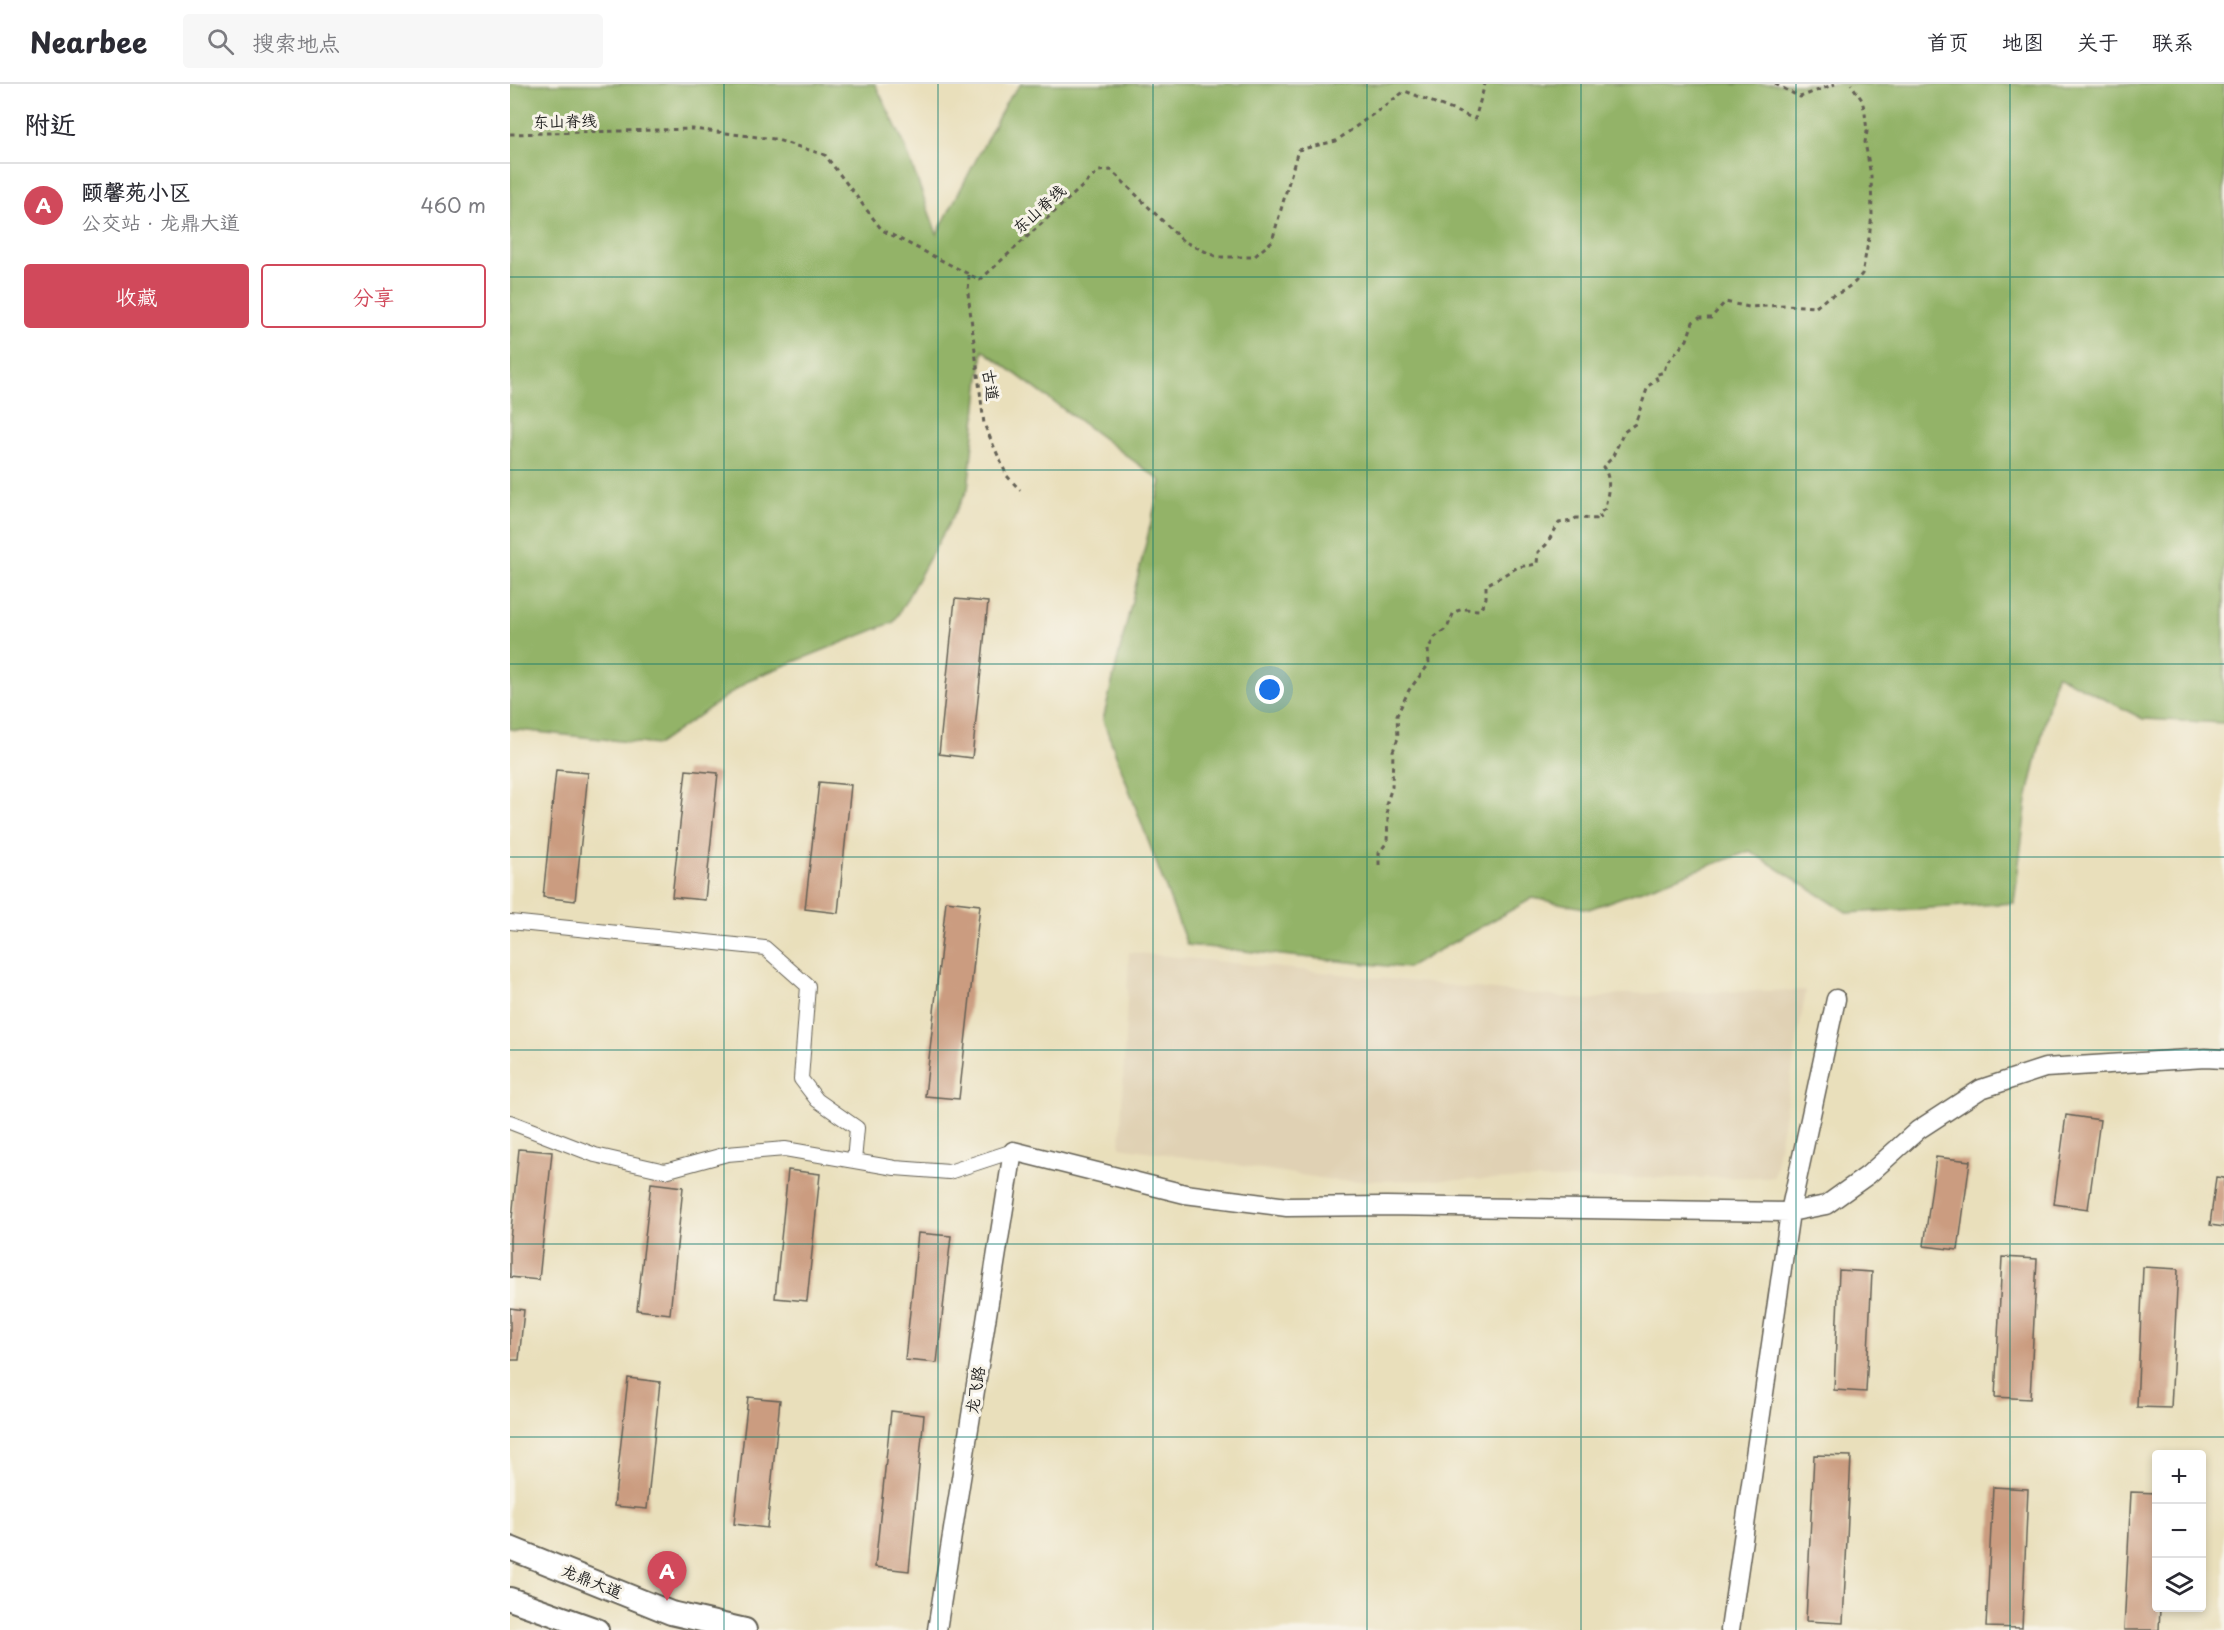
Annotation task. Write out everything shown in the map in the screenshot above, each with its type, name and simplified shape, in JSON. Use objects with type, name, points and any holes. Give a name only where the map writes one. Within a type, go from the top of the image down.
[{"type":"main road","name":"龙鼎大道","points":[[510,1548],[671,1613],[745,1630]]},
{"type":"main road","points":[[510,1599],[597,1630]]},
{"type":"street","points":[[510,922],[765,948],[808,986],[801,1079],[817,1100],[857,1128],[854,1161]]},
{"type":"street","points":[[1730,1630],[1790,1212],[1836,999]]},
{"type":"street","points":[[510,1122],[595,1155],[665,1171],[727,1154],[785,1149],[895,1168],[950,1172],[1013,1151],[1185,1194],[1287,1207],[1386,1206],[1790,1212],[1826,1205],[1868,1174],[1918,1130],[1981,1089],[2045,1068],[2205,1058],[2224,1059]]},
{"type":"street","name":"龙飞路","points":[[937,1630],[1013,1151]]},
{"type":"path","name":"东山脊线","points":[[510,134],[693,129],[774,139],[825,155],[882,230],[980,280],[1099,171],[1112,170],[1183,241],[1217,257],[1254,257],[1272,241],[1298,150],[1336,141],[1405,91],[1475,119],[1485,84]]},
{"type":"path","points":[[1775,84],[1800,97],[1835,84]]},
{"type":"path","points":[[1379,865],[1379,853],[1387,842],[1386,805],[1392,787],[1393,751],[1398,738],[1397,715],[1409,690],[1429,663],[1428,649],[1435,637],[1447,628],[1454,612],[1464,609],[1480,610],[1486,598],[1486,585],[1518,567],[1537,564],[1538,552],[1546,545],[1559,524],[1576,518],[1601,519],[1599,513],[1605,509],[1610,480],[1603,467],[1612,458],[1624,432],[1635,424],[1648,386],[1657,380],[1656,375],[1664,372],[1666,364],[1687,340],[1693,322],[1699,318],[1712,318],[1725,302],[1749,307],[1786,305],[1816,307],[1827,298],[1843,291],[1862,274],[1872,215],[1871,176],[1864,142],[1867,132],[1862,100],[1851,84]]},
{"type":"path","name":"古道","points":[[969,274],[968,294],[984,424],[1007,476],[1020,490]]},
{"type":"shaded area","points":[[1129,952],[1590,1000],[1618,994],[1806,990],[1774,1177],[1339,1181],[1120,1147]]},
{"type":"green space","points":[[510,84],[875,84],[903,141],[937,234],[1007,101],[1021,84],[2224,84],[2224,723],[2143,719],[2056,674],[2027,800],[2014,903],[1848,913],[1750,851],[1589,909],[1533,898],[1407,968],[1187,945],[1103,720],[1161,481],[983,350],[968,489],[894,622],[751,679],[657,745],[510,729]]},
{"type":"building","points":[[955,599],[988,602],[972,758],[939,754]]},
{"type":"building","points":[[556,770],[588,773],[575,901],[543,897]]},
{"type":"building","points":[[686,770],[718,773],[705,900],[672,897]]},
{"type":"building","points":[[819,782],[851,785],[838,913],[805,909]]},
{"type":"building","points":[[946,901],[980,905],[959,1099],[925,1096]]},
{"type":"building","points":[[2066,1115],[2100,1120],[2088,1209],[2054,1204]]},
{"type":"building","points":[[519,1149],[552,1152],[539,1280],[510,1277],[510,1239]]},
{"type":"building","points":[[1936,1157],[1970,1161],[1958,1250],[1924,1246]]},
{"type":"building","points":[[788,1170],[820,1174],[807,1301],[775,1298]]},
{"type":"building","points":[[2216,1177],[2224,1178],[2224,1227],[2210,1225]]},
{"type":"building","points":[[651,1183],[683,1187],[670,1314],[637,1310]]},
{"type":"building","points":[[918,1233],[951,1236],[937,1363],[905,1360]]},
{"type":"building","points":[[2002,1257],[2037,1259],[2030,1399],[1995,1397]]},
{"type":"building","points":[[2143,1267],[2178,1269],[2171,1408],[2137,1407]]},
{"type":"building","points":[[1839,1270],[1872,1272],[1866,1392],[1834,1390]]},
{"type":"building","points":[[510,1308],[524,1310],[519,1360],[510,1360]]},
{"type":"building","points":[[628,1378],[660,1382],[647,1509],[614,1506]]},
{"type":"building","points":[[748,1397],[780,1400],[767,1528],[734,1524]]},
{"type":"building","points":[[891,1411],[924,1415],[909,1571],[875,1567]]},
{"type":"building","points":[[1814,1455],[1851,1456],[1843,1623],[1806,1621]]},
{"type":"building","points":[[1993,1487],[2028,1489],[2022,1628],[1986,1627]]},
{"type":"building","points":[[2131,1492],[2152,1493],[2152,1612],[2160,1612],[2159,1630],[2124,1630]]},
{"type":"place","name":"颐馨苑小区","points":[[667,1601]]}]
